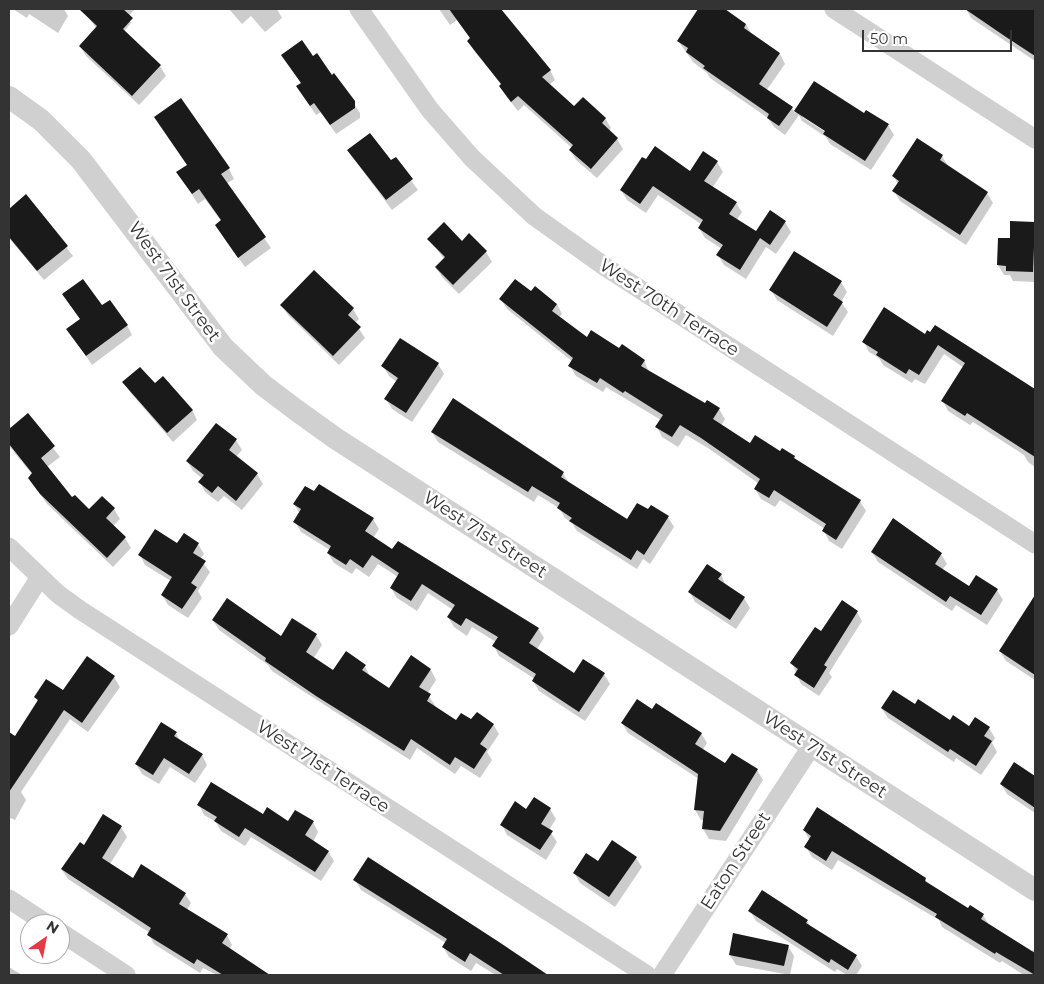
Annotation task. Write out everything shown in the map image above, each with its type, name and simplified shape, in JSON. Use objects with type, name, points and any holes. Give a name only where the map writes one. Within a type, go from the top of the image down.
[{"type":"street","name":"West 70th Terrace","points":[[359,9],[430,110],[472,158],[534,216],[604,266],[1035,544]]},
{"type":"street","points":[[834,9],[1035,139]]},
{"type":"street","name":"West 71st Street","points":[[9,97],[41,120],[81,160],[223,347],[263,385],[335,438],[1035,890]]},
{"type":"street","name":"West 71st Terrace","points":[[9,547],[40,577],[80,610],[647,975]]},
{"type":"street","points":[[9,626],[40,577]]},
{"type":"street","name":"Eaton Street","points":[[662,975],[811,747]]},
{"type":"street","points":[[9,899],[32,914]]},
{"type":"street","points":[[70,939],[126,975]]},
{"type":"building","points":[[79,9],[123,9],[133,18],[123,29],[161,65],[132,96],[79,46],[97,26]]},
{"type":"building","points":[[449,9],[501,9],[551,70],[542,77],[574,106],[583,97],[606,118],[602,123],[618,138],[591,169],[569,150],[573,145],[518,96],[511,102],[499,86],[501,84],[467,41],[470,38]]},
{"type":"building","points":[[698,9],[725,9],[746,24],[744,28],[780,53],[759,84],[793,107],[779,126],[767,118],[769,114],[703,68],[705,66],[686,52],[688,48],[677,41]]},
{"type":"building","points":[[965,9],[1035,9],[1035,56],[1006,37]]},
{"type":"building","points":[[302,40],[313,56],[317,53],[332,75],[334,73],[355,101],[355,108],[330,125],[314,103],[310,106],[296,86],[301,83],[281,55]]},
{"type":"building","points":[[814,81],[864,113],[866,110],[889,124],[865,161],[823,134],[825,131],[794,111]]},
{"type":"building","points":[[181,98],[230,168],[221,174],[266,237],[238,258],[215,225],[221,220],[199,189],[192,194],[176,172],[187,165],[154,117]]},
{"type":"building","points":[[370,133],[391,160],[396,157],[413,179],[386,200],[347,150]]},
{"type":"building","points":[[917,138],[943,155],[940,160],[988,192],[960,235],[892,191],[899,181],[892,176]]},
{"type":"building","points":[[655,146],[690,171],[703,151],[718,161],[704,181],[737,202],[729,214],[756,231],[770,210],[786,221],[770,245],[760,238],[740,270],[716,255],[723,245],[698,228],[703,220],[653,186],[640,204],[620,190],[642,157],[646,159]]},
{"type":"building","points":[[26,194],[68,246],[37,271],[9,237],[9,209]]},
{"type":"building","points":[[1010,221],[1035,222],[1033,272],[1006,271],[1006,266],[997,265],[998,238],[1010,238]]},
{"type":"building","points":[[444,222],[462,241],[469,233],[487,251],[453,285],[435,267],[445,257],[427,239]]},
{"type":"building","points":[[794,251],[842,281],[833,295],[843,302],[827,327],[769,290]]},
{"type":"building","points":[[314,270],[354,308],[348,315],[361,327],[333,356],[280,305]]},
{"type":"building","points":[[83,279],[102,305],[110,300],[128,325],[86,356],[66,329],[80,319],[62,294]]},
{"type":"building","points":[[515,279],[531,291],[535,286],[557,304],[552,311],[587,337],[591,330],[619,348],[622,344],[645,360],[641,366],[705,403],[707,400],[720,408],[713,419],[750,443],[755,435],[780,451],[782,448],[795,456],[794,458],[861,500],[836,540],[822,531],[826,524],[774,490],[769,498],[754,489],[760,479],[701,438],[680,425],[672,437],[655,427],[663,415],[600,378],[597,383],[568,366],[573,358],[499,299]]},
{"type":"building","points":[[884,307],[925,334],[927,330],[930,332],[935,325],[1035,389],[1035,457],[967,413],[965,416],[941,401],[965,363],[938,345],[919,375],[909,369],[906,374],[876,355],[878,352],[862,342]]},
{"type":"building","points":[[400,338],[439,363],[406,413],[384,399],[398,378],[381,366]]},
{"type":"building","points":[[140,367],[155,383],[163,376],[193,410],[167,433],[122,382]]},
{"type":"building","points":[[453,398],[564,472],[561,477],[627,519],[637,503],[648,509],[651,505],[669,516],[644,555],[637,550],[631,560],[569,521],[572,518],[557,508],[560,503],[532,486],[528,492],[431,432]]},
{"type":"building","points":[[28,413],[55,446],[41,458],[72,497],[75,495],[89,509],[102,496],[115,508],[106,518],[126,537],[107,558],[40,494],[28,478],[32,473],[9,444],[9,429]]},
{"type":"building","points":[[216,423],[237,439],[229,450],[258,473],[236,501],[218,486],[212,493],[198,482],[204,475],[186,461]]},
{"type":"building","points":[[319,484],[374,518],[365,531],[392,549],[398,541],[539,628],[529,643],[574,673],[583,659],[605,673],[579,712],[532,681],[536,674],[492,646],[498,637],[466,618],[461,626],[447,617],[455,605],[422,584],[411,601],[390,588],[399,573],[372,555],[363,568],[350,559],[346,565],[327,553],[331,546],[293,522],[301,509],[293,504],[305,486],[314,491]]},
{"type":"building","points":[[893,518],[942,553],[935,564],[969,586],[976,575],[998,589],[981,615],[950,596],[946,602],[871,552]]},
{"type":"building","points":[[155,529],[177,543],[184,533],[199,543],[193,553],[206,561],[191,583],[197,587],[182,609],[161,595],[172,577],[138,555]]},
{"type":"building","points":[[707,564],[722,574],[718,579],[745,597],[730,620],[688,592]]},
{"type":"building","points":[[1035,595],[1035,675],[999,651]]},
{"type":"building","points":[[227,598],[281,636],[292,618],[317,634],[306,652],[333,670],[346,651],[366,665],[362,670],[389,688],[411,655],[431,669],[419,687],[431,694],[427,701],[456,720],[461,713],[471,719],[477,712],[494,724],[480,744],[487,749],[474,769],[455,757],[450,765],[411,739],[404,751],[316,696],[265,661],[266,658],[212,620]]},
{"type":"building","points":[[842,600],[858,611],[824,665],[827,667],[814,688],[794,675],[798,669],[790,663],[815,627],[821,631]]},
{"type":"building","points":[[87,656],[115,676],[82,723],[64,710],[9,792],[9,732],[15,736],[38,700],[34,697],[46,679],[63,690]]},
{"type":"building","points":[[893,690],[915,704],[918,699],[950,720],[953,715],[969,726],[975,717],[990,727],[984,736],[992,741],[976,766],[950,749],[948,752],[881,708]]},
{"type":"building","points":[[637,699],[652,709],[656,703],[702,733],[695,744],[725,763],[732,753],[758,769],[720,831],[702,829],[704,811],[694,810],[698,774],[621,723]]},
{"type":"building","points":[[161,722],[177,732],[174,736],[203,754],[189,774],[164,758],[153,775],[135,764]]},
{"type":"building","points":[[1014,762],[1035,776],[1035,808],[1000,784]]},
{"type":"building","points":[[211,782],[263,814],[267,807],[288,821],[295,810],[314,821],[305,835],[329,851],[315,872],[245,828],[239,837],[214,821],[217,817],[197,805]]},
{"type":"building","points":[[534,797],[551,808],[541,824],[553,831],[540,850],[500,825],[515,801],[526,809]]},
{"type":"building","points":[[817,807],[926,878],[925,881],[968,908],[970,905],[984,914],[981,919],[1035,953],[1035,975],[996,952],[995,954],[935,917],[937,914],[832,851],[826,861],[804,847],[811,836],[803,830]]},
{"type":"building","points":[[103,814],[122,826],[102,858],[133,878],[141,864],[186,893],[179,904],[228,934],[222,943],[270,975],[223,975],[197,959],[194,964],[147,935],[151,928],[61,869],[80,842],[84,845]]},
{"type":"building","points":[[612,840],[637,857],[609,897],[573,873],[586,853],[598,861]]},
{"type":"building","points":[[368,857],[548,975],[504,975],[470,953],[465,962],[442,947],[447,939],[353,880]]},
{"type":"building","points":[[762,890],[808,920],[806,923],[857,955],[848,970],[831,959],[829,963],[748,911]]},
{"type":"building","points":[[733,933],[789,945],[784,966],[729,955]]}]
